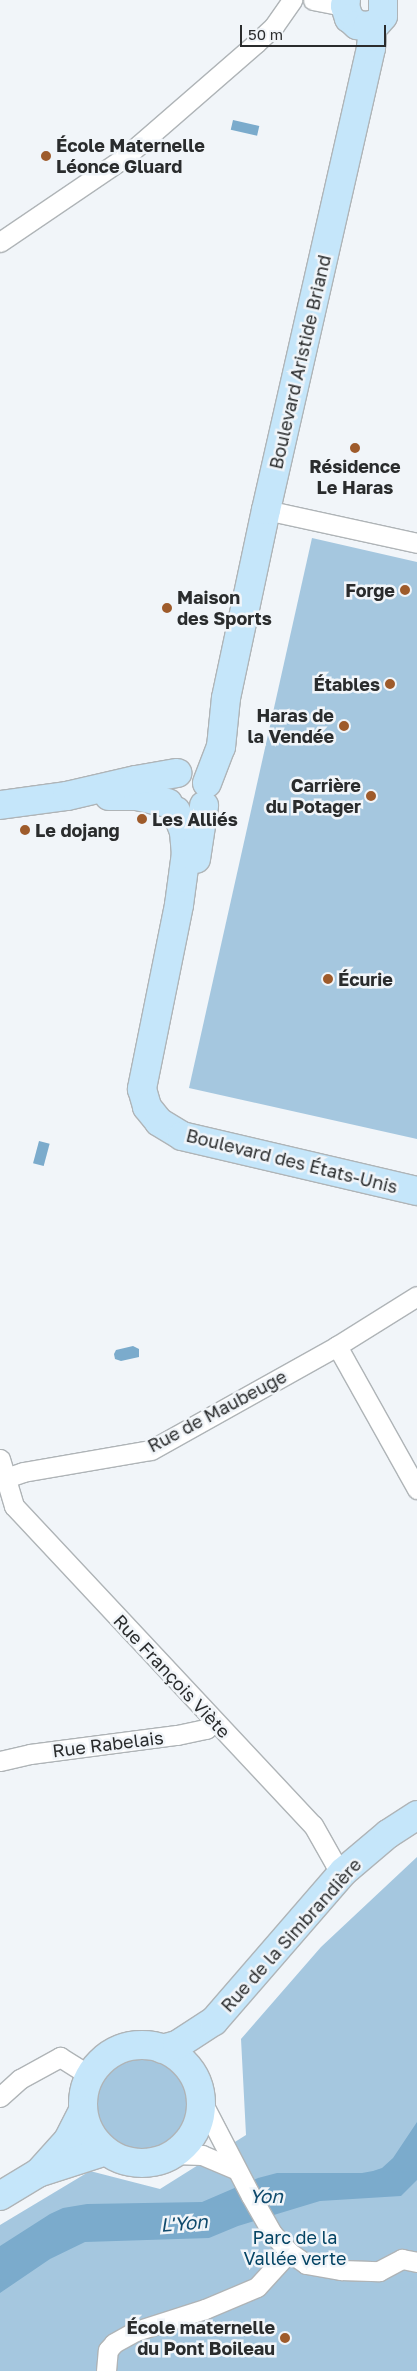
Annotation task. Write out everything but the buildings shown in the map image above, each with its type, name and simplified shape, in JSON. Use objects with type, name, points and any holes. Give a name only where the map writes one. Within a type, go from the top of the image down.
[{"type":"main road","points":[[345,3],[349,18],[358,25],[368,26],[377,22],[383,16],[385,7],[383,0]]},
{"type":"main road","name":"Boulevard Aristide Briand","points":[[180,905],[198,854],[199,831],[195,783],[221,747],[226,698],[266,510],[371,48],[372,38],[368,26]]},
{"type":"main road","points":[[0,805],[67,796],[136,780],[195,783],[188,814],[137,796],[67,796]]},
{"type":"main road","name":"Boulevard Aristide Briand","points":[[147,1107],[142,1088],[180,905],[186,853],[184,832],[166,796],[168,783],[195,783]]},
{"type":"main road","name":"Boulevard des États-Unis","points":[[147,1107],[159,1122],[182,1136],[417,1191]]},
{"type":"main road","name":"Rue de la Simbrandière","points":[[162,2049],[176,2045],[214,2021],[343,1872],[388,1834],[417,1815]]},
{"type":"main road","name":"Rue de la Simbrandière","points":[[199,2091],[214,2021]]},
{"type":"main road","points":[[146,2045],[162,2049],[177,2056],[188,2068],[199,2091],[200,2116],[195,2131],[186,2144],[173,2154],[157,2161],[139,2163],[122,2159],[106,2151],[95,2140],[87,2126],[83,2111],[84,2093],[90,2076],[99,2063],[121,2049],[146,2045]]},
{"type":"main road","points":[[38,2173],[68,2140],[83,2111]]},
{"type":"main road","points":[[0,2196],[38,2173],[106,2151]]},
{"type":"street","points":[[0,242],[125,157],[256,44],[274,26],[292,0]]},
{"type":"street","points":[[312,0],[345,3]]},
{"type":"street","points":[[266,510],[417,543]]},
{"type":"street","name":"Rue de Maubeuge","points":[[3,1479],[23,1472],[151,1450],[337,1346],[417,1296]]},
{"type":"street","points":[[337,1346],[417,1489]]},
{"type":"street","name":"Rue François Viète","points":[[0,1459],[3,1479],[14,1506],[313,1825],[335,1864],[343,1872]]},
{"type":"street","name":"Rue Rabelais","points":[[0,1761],[30,1754],[184,1734],[206,1729],[214,1721]]},
{"type":"street","points":[[0,2097],[20,2079],[60,2057],[90,2076]]},
{"type":"street","points":[[199,2091],[235,2169],[272,2233],[289,2252],[306,2264],[340,2270],[379,2271],[402,2259],[417,2262]]},
{"type":"street","points":[[173,2154],[202,2154],[235,2169]]},
{"type":"street","points":[[106,2371],[108,2350],[114,2342],[136,2331],[205,2309],[256,2287],[289,2252]]},
{"type":"green space","name":"Haras de la Vendée","points":[[312,538],[417,562],[417,1139],[189,1088]]},
{"type":"green space","name":"Parc de la Vallée verte","points":[[417,1857],[417,2371],[0,2371],[0,2225],[90,2171],[160,2189],[246,2135],[241,2039],[321,1947]]},
{"type":"green space","points":[[141,2056],[160,2060],[176,2070],[186,2086],[190,2105],[186,2124],[176,2140],[160,2150],[141,2154],[122,2150],[106,2140],[96,2124],[92,2105],[96,2086],[106,2070],[122,2060]]},
{"type":"water","points":[[233,120],[259,126],[257,136],[231,130]]},
{"type":"water","points":[[39,1141],[50,1144],[44,1166],[33,1163]]},
{"type":"water","points":[[133,1346],[139,1349],[139,1357],[121,1361],[115,1359],[114,1354],[116,1350]]},
{"type":"water","name":"Yon","points":[[417,2122],[417,2180],[401,2196],[320,2201],[238,2226],[209,2238],[85,2242],[50,2259],[0,2293],[0,2246],[50,2214],[63,2208],[87,2204],[202,2202],[258,2178],[277,2173],[362,2173],[373,2171],[382,2168],[393,2158]]},
{"type":"place","name":"École Maternelle Léonce Gluard","points":[[46,156]]},
{"type":"place","name":"Résidence Le Haras","points":[[355,448]]},
{"type":"place","name":"Forge","points":[[405,590]]},
{"type":"place","name":"Maison des Sports","points":[[167,608]]},
{"type":"place","name":"Étables","points":[[390,684]]},
{"type":"place","name":"Haras de la Vendée","points":[[344,726]]},
{"type":"place","name":"Carrière du Potager","points":[[371,796]]},
{"type":"place","name":"Les Alliés","points":[[142,819]]},
{"type":"place","name":"Le dojang","points":[[25,830]]},
{"type":"place","name":"Écurie","points":[[328,979]]},
{"type":"place","name":"École maternelle du Pont Boileau","points":[[285,2338]]},
{"type":"water label","name":"L'Yon","points":[[184,2223]]}]
